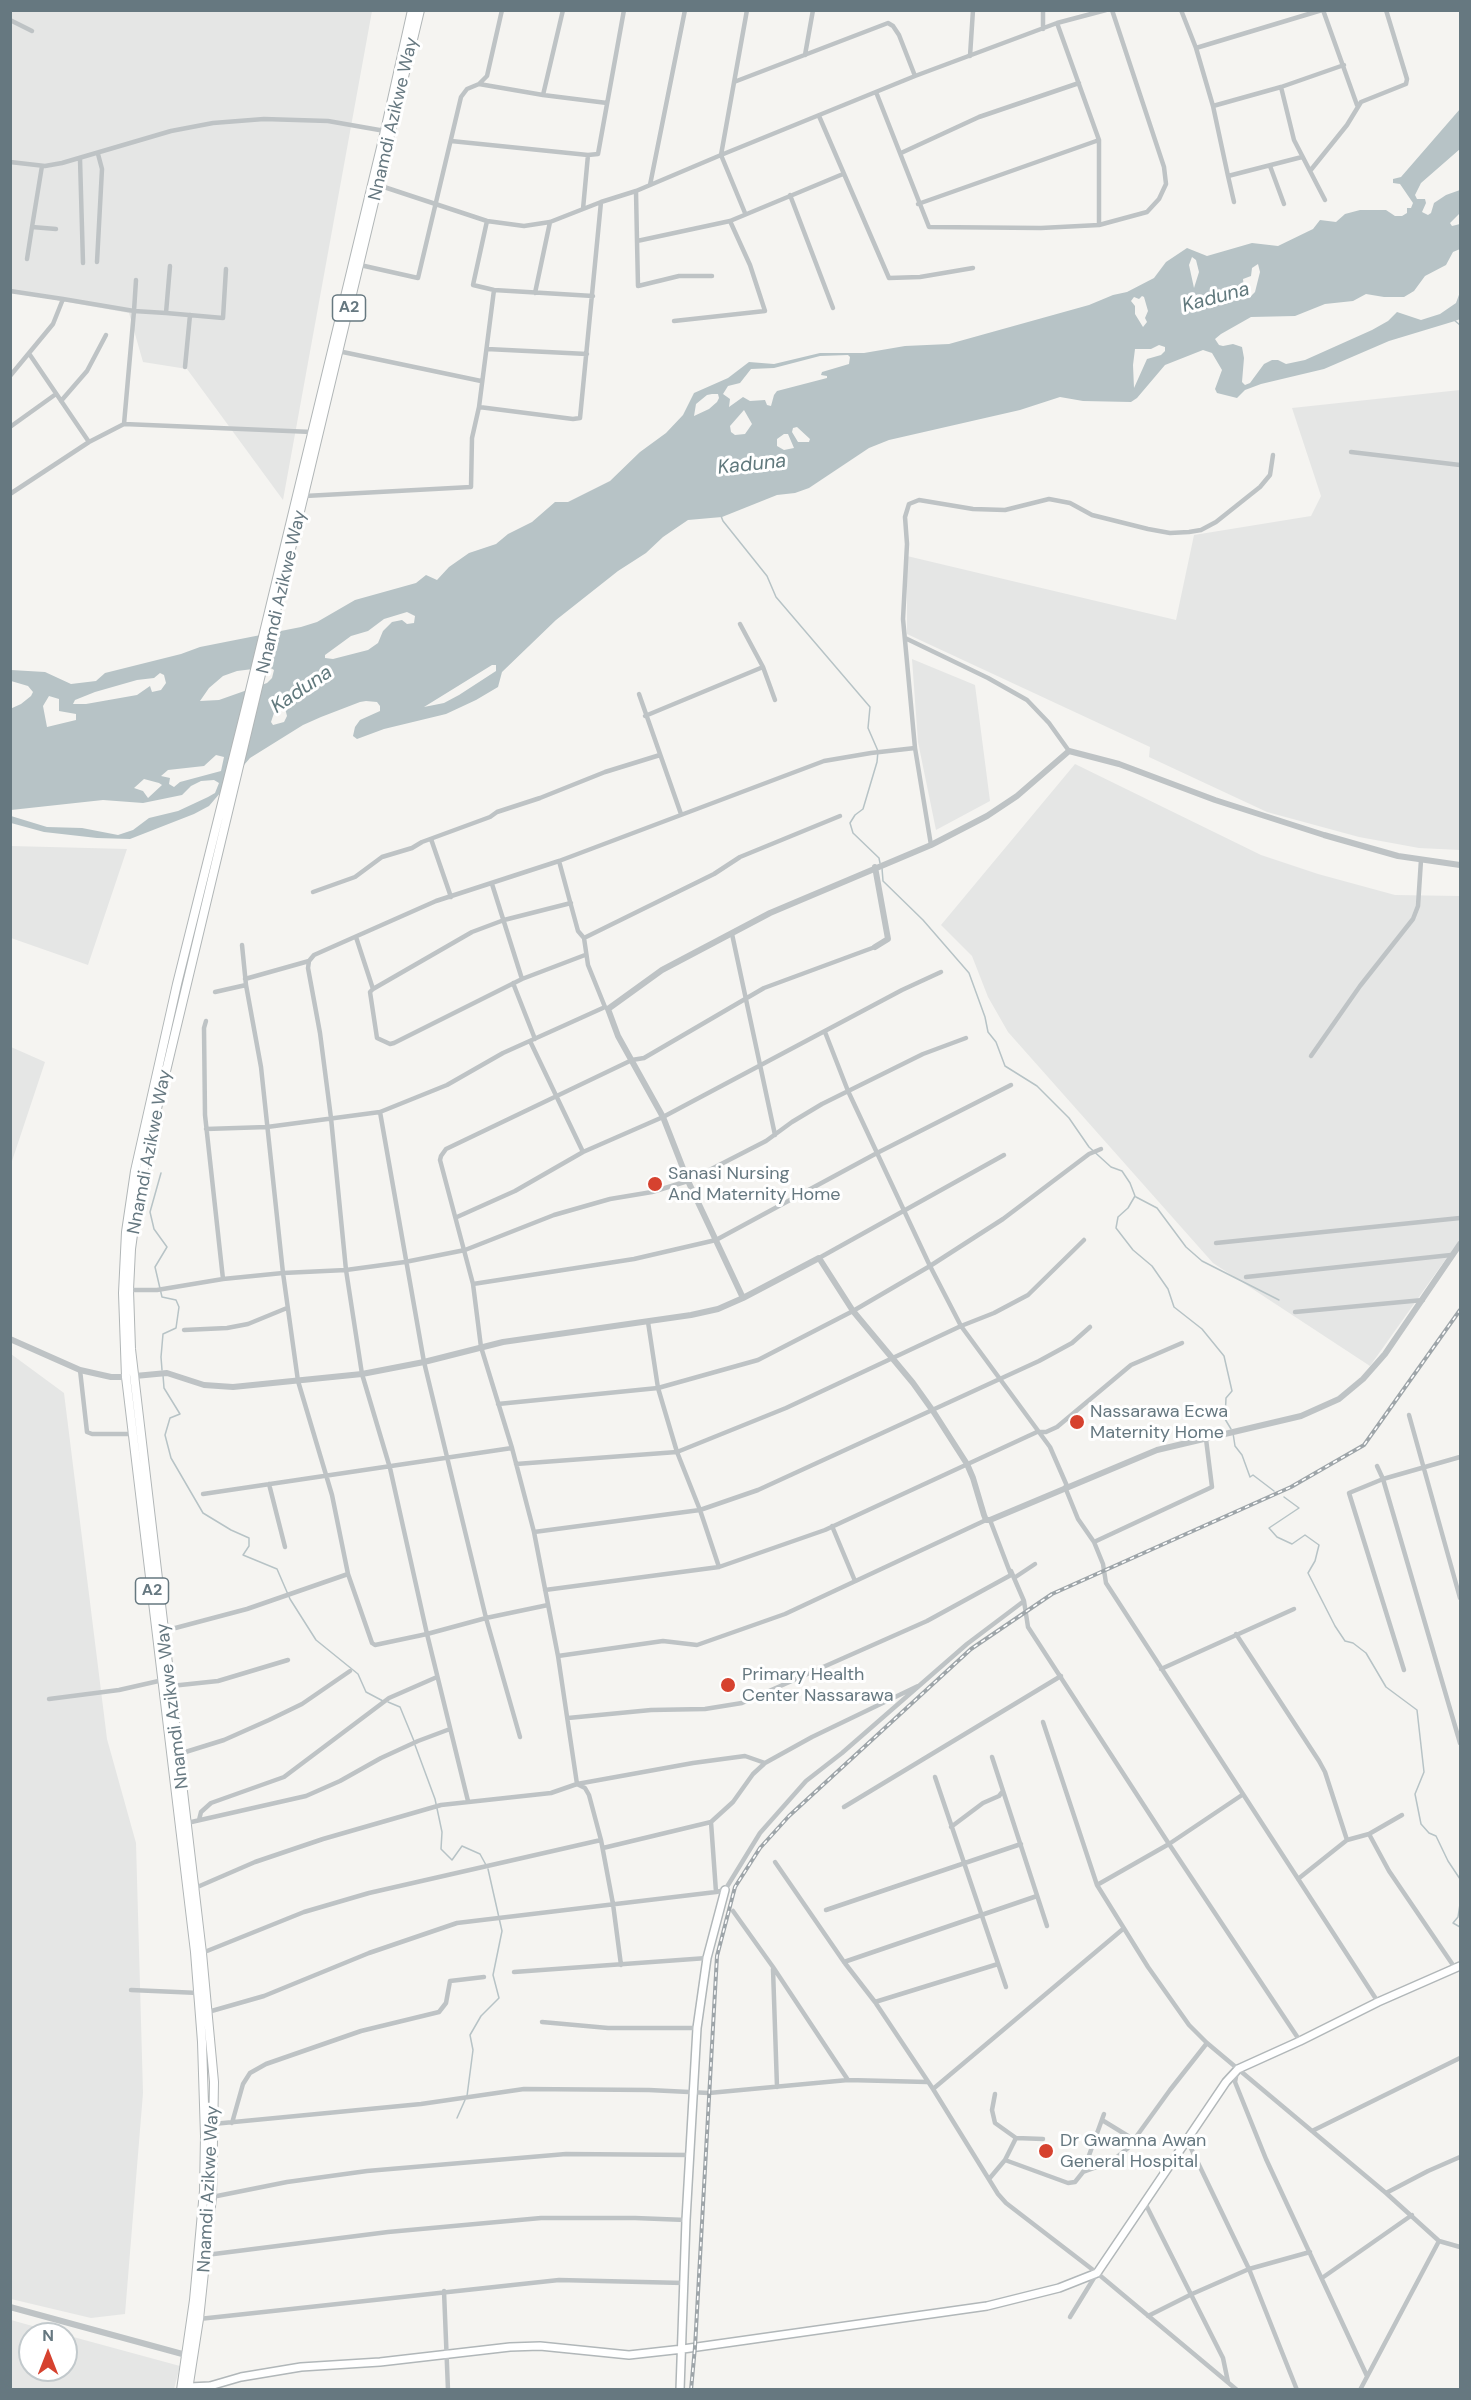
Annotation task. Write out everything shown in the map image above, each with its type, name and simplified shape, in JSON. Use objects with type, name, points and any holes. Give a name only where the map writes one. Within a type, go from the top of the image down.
[{"type":"highway","name":"Nnamdi Azikwe Way","points":[[189,2388],[212,2197],[214,2082],[195,1888],[171,1686],[130,1377],[131,1248],[139,1191],[275,604],[312,432],[385,131],[411,10]]},
{"type":"highway","name":"Nnamdi Azikwe Way","points":[[275,604],[305,496],[420,10]]},
{"type":"highway","name":"Nnamdi Azikwe Way","points":[[180,2390],[194,2300],[204,2191],[204,2100],[199,1993],[133,1434],[123,1293],[130,1202],[177,984],[228,802]]},
{"type":"main road","points":[[680,2390],[686,2220],[697,2028],[707,1958],[725,1890]]},
{"type":"main road","points":[[189,2388],[210,2386],[241,2377],[301,2367],[380,2362],[520,2347],[552,2347],[629,2355],[683,2349],[987,2306],[1059,2288],[1097,2273],[1226,2082],[1238,2069],[1378,2002],[1458,1967]]},
{"type":"street","points":[[360,265],[418,278],[461,97],[467,90],[480,84],[487,76],[502,10]]},
{"type":"street","points":[[543,95],[563,10]]},
{"type":"street","points":[[451,141],[588,155],[598,154],[624,10]]},
{"type":"street","points":[[650,185],[685,10]]},
{"type":"street","points":[[745,213],[721,155],[747,10]]},
{"type":"street","points":[[804,56],[813,10]]},
{"type":"street","points":[[970,56],[973,10]]},
{"type":"street","points":[[1042,29],[1043,10]]},
{"type":"street","points":[[378,185],[487,221],[524,226],[550,222],[636,191],[915,76],[1057,23],[1106,10]]},
{"type":"street","points":[[876,92],[901,153],[918,204],[929,227],[1041,228],[1099,225],[1147,212],[1159,199],[1166,184],[1164,167],[1112,10]]},
{"type":"street","points":[[1182,10],[1196,48],[1212,106],[1234,202]]},
{"type":"street","points":[[1196,48],[1322,10],[1357,105]]},
{"type":"street","points":[[1310,171],[1347,126],[1357,105],[1406,84],[1407,79],[1386,10]]},
{"type":"street","points":[[10,20],[32,32]]},
{"type":"street","points":[[1057,23],[1099,140],[1099,225]]},
{"type":"street","points":[[734,82],[888,24],[893,26],[899,35],[915,76]]},
{"type":"street","points":[[1212,106],[1281,87],[1344,65]]},
{"type":"street","points":[[901,153],[979,117],[1079,83]]},
{"type":"street","points":[[480,84],[607,103]]},
{"type":"street","points":[[1281,87],[1292,132],[1302,157],[1325,200]]},
{"type":"street","points":[[819,116],[889,278],[920,277],[973,268]]},
{"type":"street","points":[[11,162],[42,166],[80,159],[171,131],[244,120],[328,121],[385,131]]},
{"type":"street","points":[[918,204],[1099,140]]},
{"type":"street","points":[[97,262],[102,169],[98,154]]},
{"type":"street","points":[[583,209],[588,155]]},
{"type":"street","points":[[1228,176],[1302,157]]},
{"type":"street","points":[[80,159],[82,263]]},
{"type":"street","points":[[27,259],[42,166]]},
{"type":"street","points":[[1269,166],[1284,204]]},
{"type":"street","points":[[637,241],[730,221],[843,174]]},
{"type":"street","points":[[636,191],[638,286],[679,276],[712,276]]},
{"type":"street","points":[[790,195],[833,308]]},
{"type":"street","points":[[479,407],[580,418],[601,202]]},
{"type":"street","points":[[487,221],[473,285],[494,290],[593,296]]},
{"type":"street","points":[[674,321],[765,311],[750,265],[730,221]]},
{"type":"street","points":[[535,293],[550,222]]},
{"type":"street","points":[[32,227],[56,229]]},
{"type":"street","points":[[166,313],[170,266]]},
{"type":"street","points":[[11,291],[134,311],[223,318],[226,269]]},
{"type":"street","points":[[124,424],[136,280]]},
{"type":"street","points":[[305,496],[471,487],[472,438],[479,407],[494,290]]},
{"type":"street","points":[[10,376],[54,324],[63,299]]},
{"type":"street","points":[[185,367],[190,315]]},
{"type":"street","points":[[61,401],[87,371],[106,334]]},
{"type":"street","points":[[487,349],[587,354]]},
{"type":"street","points":[[338,351],[481,381]]},
{"type":"street","points":[[30,355],[89,442]]},
{"type":"street","points":[[10,428],[56,394]]},
{"type":"street","points":[[10,494],[89,442],[124,424],[312,432]]},
{"type":"street","points":[[1350,452],[1461,465]]},
{"type":"street","points":[[931,844],[915,748],[903,619],[907,544],[905,517],[909,504],[915,501],[973,509],[1005,510],[1049,499],[1070,503],[1092,515],[1148,529],[1170,533],[1189,532],[1201,530],[1216,522],[1260,487],[1270,475],[1273,455]]},
{"type":"street","points":[[740,624],[763,667],[775,700]]},
{"type":"street","points":[[905,638],[988,678],[1027,700],[1049,723],[1069,751],[1119,764],[1215,800],[1324,836],[1421,860],[1461,865]]},
{"type":"street","points":[[645,716],[763,667]]},
{"type":"street","points":[[639,694],[681,814]]},
{"type":"street","points":[[468,1801],[437,1677],[390,1468],[362,1374],[346,1270],[331,1118],[320,1033],[308,968],[309,961],[314,955],[414,910],[559,861],[824,761],[915,748]]},
{"type":"street","points":[[206,1128],[267,1127],[380,1112],[447,1085],[532,1040],[607,1008],[662,970],[770,913],[931,844],[987,816],[1017,796],[1069,751]]},
{"type":"street","points":[[313,892],[355,877],[382,857],[412,849],[431,839],[604,772],[660,754]]},
{"type":"street","points":[[584,938],[714,874],[740,857],[840,816]]},
{"type":"street","points":[[431,839],[451,897]]},
{"type":"street","points":[[1311,1056],[1354,994],[1413,919],[1418,906],[1421,860]]},
{"type":"street","points":[[559,861],[578,931],[584,938],[585,955],[597,990],[618,1036],[663,1117],[688,1181],[743,1298]]},
{"type":"street","points":[[577,1784],[558,1656],[534,1532],[512,1448],[481,1347],[473,1284],[457,1217],[440,1161],[442,1152],[632,1060],[644,1058],[764,988],[875,947],[888,939],[875,867]]},
{"type":"street","points":[[492,884],[522,979]]},
{"type":"street","points":[[570,903],[504,920],[472,932],[373,989],[370,992],[377,1038],[390,1044],[513,983],[585,955]]},
{"type":"street","points":[[732,934],[775,1135]]},
{"type":"street","points":[[356,937],[373,989]]},
{"type":"street","points":[[242,945],[245,979],[261,1067],[283,1273],[298,1381],[332,1495],[348,1574],[372,1643],[375,1645],[427,1634],[486,1618],[548,1605]]},
{"type":"street","points":[[245,979],[309,961]]},
{"type":"street","points":[[457,1217],[515,1191],[583,1152],[663,1117],[902,990],[941,972]]},
{"type":"street","points":[[513,983],[532,1040],[583,1152]]},
{"type":"street","points":[[215,992],[246,985]]},
{"type":"street","points":[[206,1021],[204,1028],[206,1128],[223,1279]]},
{"type":"street","points":[[825,1032],[848,1091],[930,1266],[961,1326],[1050,1447],[1078,1519],[1094,1542],[1103,1564],[1106,1583],[1378,2002]]},
{"type":"street","points":[[129,1290],[157,1290],[223,1279],[283,1273],[346,1270],[405,1262],[465,1250],[554,1215],[610,1199],[652,1192],[688,1181],[766,1141],[812,1110],[848,1091],[923,1054],[966,1038]]},
{"type":"street","points":[[473,1284],[634,1259],[716,1240],[877,1153],[1011,1085]]},
{"type":"street","points":[[380,1112],[424,1362],[486,1618],[520,1737]]},
{"type":"street","points":[[498,1404],[658,1388],[758,1360],[853,1311],[930,1266],[1003,1219],[1089,1154],[1101,1149]]},
{"type":"street","points":[[10,1339],[80,1370],[111,1377],[163,1373],[204,1385],[233,1387],[362,1374],[424,1362],[481,1347],[592,1328],[648,1322],[718,1309],[743,1298],[1004,1155]]},
{"type":"street","points":[[1216,1243],[1461,1218]]},
{"type":"street","points":[[516,1464],[677,1452],[786,1408],[961,1326],[994,1313],[1028,1295],[1084,1240]]},
{"type":"street","points":[[558,1656],[663,1641],[697,1645],[785,1614],[988,1520],[1157,1450],[1301,1416],[1339,1399],[1363,1379],[1385,1354],[1424,1300],[1451,1255],[1461,1244]]},
{"type":"street","points":[[1246,1277],[1451,1255]]},
{"type":"street","points":[[819,1258],[853,1311],[933,1411],[967,1464],[988,1520],[1024,1601],[1028,1627],[1300,2041]]},
{"type":"street","points":[[1295,1312],[1424,1300]]},
{"type":"street","points":[[184,1330],[227,1328],[248,1324],[288,1308]]},
{"type":"street","points":[[648,1322],[658,1388],[677,1452],[719,1567]]},
{"type":"street","points":[[534,1532],[700,1510],[758,1490],[1000,1379],[1072,1343],[1090,1327]]},
{"type":"street","points":[[545,1590],[719,1567],[832,1526],[1037,1432],[1046,1432],[1057,1427],[1131,1365],[1182,1343]]},
{"type":"street","points":[[80,1370],[87,1432],[133,1434]]},
{"type":"street","points":[[1409,1415],[1461,1599]]},
{"type":"street","points":[[1094,1542],[1212,1487],[1206,1439]]},
{"type":"street","points":[[203,1494],[326,1475],[390,1468],[512,1448]]},
{"type":"street","points":[[1404,1670],[1349,1492],[1383,1479],[1461,1457]]},
{"type":"street","points":[[1377,1466],[1383,1479],[1461,1743]]},
{"type":"street","points":[[269,1484],[285,1547]]},
{"type":"street","points":[[832,1526],[855,1581]]},
{"type":"street","points":[[1014,1578],[1035,1564]]},
{"type":"street","points":[[568,1718],[651,1710],[705,1709],[742,1703],[927,1621],[1008,1577],[1011,1571]]},
{"type":"street","points":[[164,1631],[286,1597],[348,1574]]},
{"type":"street","points":[[208,2012],[264,1995],[444,1926],[725,1890],[760,1833],[806,1781],[842,1753],[967,1644],[1024,1601]]},
{"type":"street","points":[[1161,1670],[1294,1609]]},
{"type":"street","points":[[1236,1634],[1325,1772],[1347,1840]]},
{"type":"street","points":[[967,1644],[971,1649]]},
{"type":"street","points":[[171,1686],[218,1681],[288,1660]]},
{"type":"street","points":[[179,1754],[224,1740],[302,1704],[350,1671]]},
{"type":"street","points":[[844,1807],[1061,1676]]},
{"type":"street","points":[[199,1820],[201,1812],[211,1803],[293,1772],[389,1698],[437,1677]]},
{"type":"street","points":[[49,1699],[119,1690],[163,1680]]},
{"type":"street","points":[[603,1848],[711,1822],[733,1802],[753,1774],[765,1763],[812,1737],[918,1686]]},
{"type":"street","points":[[1043,1722],[1097,1885],[1148,1968],[1189,2025],[1207,2043],[1412,2215],[1439,2241],[1461,2247]]},
{"type":"street","points":[[187,1823],[306,1796],[410,1744],[450,1730]]},
{"type":"street","points":[[195,1888],[255,1862],[441,1805],[551,1793],[577,1784],[745,1756],[765,1763]]},
{"type":"street","points":[[992,1756],[1047,1926]]},
{"type":"street","points":[[935,1777],[1006,1987]]},
{"type":"street","points":[[577,1784],[585,1788],[590,1796],[603,1848],[621,1965]]},
{"type":"street","points":[[951,1827],[983,1803],[999,1796],[1003,1791]]},
{"type":"street","points":[[1097,1885],[1169,1844],[1242,1795]]},
{"type":"street","points":[[1298,1879],[1347,1840],[1369,1834],[1402,1815]]},
{"type":"street","points":[[711,1822],[716,1892]]},
{"type":"street","points":[[1369,1834],[1389,1871],[1458,1967]]},
{"type":"street","points":[[202,1953],[304,1912],[369,1893],[601,1840]]},
{"type":"street","points":[[826,1910],[1021,1844]]},
{"type":"street","points":[[776,1862],[843,1962],[875,2002],[1006,2203],[1097,2273],[1237,2390]]},
{"type":"street","points":[[843,1962],[1037,1896]]},
{"type":"street","points":[[733,1911],[848,2080]]},
{"type":"street","points":[[933,2089],[1123,1929]]},
{"type":"street","points":[[514,1971],[707,1958]]},
{"type":"street","points":[[875,2002],[998,1964]]},
{"type":"street","points":[[773,1967],[777,2087]]},
{"type":"street","points":[[232,2123],[243,2084],[250,2073],[266,2064],[361,2031],[439,2012],[446,2003],[450,1981],[484,1977]]},
{"type":"street","points":[[131,1989],[199,1993]]},
{"type":"street","points":[[542,2022],[608,2028],[697,2028]]},
{"type":"street","points":[[1083,2172],[1111,2162],[1128,2148],[1207,2043]]},
{"type":"street","points":[[1311,2131],[1461,2058]]},
{"type":"street","points":[[1238,2069],[1235,2082],[1266,2159],[1367,2376]]},
{"type":"street","points":[[213,2124],[472,2097],[524,2089],[693,2093],[848,2080],[927,2082]]},
{"type":"street","points":[[995,2094],[992,2110],[995,2123],[1016,2138],[1043,2139]]},
{"type":"street","points":[[1005,2160],[1068,2183],[1075,2182],[1083,2172],[1103,2117],[1133,2139]]},
{"type":"street","points":[[989,2180],[1005,2160],[1016,2138]]},
{"type":"street","points":[[1187,2139],[1249,2269],[1297,2390]]},
{"type":"street","points":[[212,2197],[287,2182],[367,2171],[566,2154],[690,2155]]},
{"type":"street","points":[[1386,2193],[1461,2157]]},
{"type":"street","points":[[1145,2203],[1223,2358],[1228,2382]]},
{"type":"street","points":[[1322,2278],[1412,2215]]},
{"type":"street","points":[[206,2255],[388,2232],[541,2218],[635,2217],[686,2220]]},
{"type":"street","points":[[1360,2390],[1439,2241]]},
{"type":"street","points":[[1148,2316],[1191,2294],[1249,2269],[1310,2252]]},
{"type":"street","points":[[1070,2317],[1097,2273]]},
{"type":"street","points":[[199,2319],[559,2280],[684,2283]]},
{"type":"street","points":[[444,2291],[448,2390]]},
{"type":"street","points":[[10,2307],[186,2355]]},
{"type":"shaded area","points":[[10,11],[372,11],[283,500],[187,369],[143,362],[129,313],[11,292]]},
{"type":"shaded area","points":[[1460,390],[1460,850],[1419,848],[1359,837],[1267,812],[1149,757],[1150,747],[907,634],[907,556],[1176,620],[1194,535],[1311,516],[1321,496],[1292,408]]},
{"type":"shaded area","points":[[912,659],[975,685],[990,801],[936,830],[918,742]]},
{"type":"shaded area","points":[[1075,764],[1261,855],[1318,874],[1395,895],[1460,896],[1460,1239],[1370,1366],[1213,1263],[1008,1032],[988,997],[972,956],[941,925]]},
{"type":"shaded area","points":[[11,846],[127,849],[88,965],[11,938]]},
{"type":"shaded area","points":[[11,1047],[45,1062],[11,1164]]},
{"type":"shaded area","points":[[11,1354],[64,1393],[107,1739],[136,1843],[143,2093],[125,2314],[91,2318],[11,2299]]},
{"type":"shaded area","points":[[11,2320],[18,2322],[18,2382],[78,2382],[78,2338],[180,2366],[174,2389],[11,2389]]},
{"type":"water","name":"Kaduna","points":[[1460,109],[1460,149],[1421,183],[1415,195],[1417,199],[1425,199],[1426,203],[1422,212],[1428,215],[1434,203],[1460,190],[1460,213],[1450,223],[1452,226],[1460,224],[1460,249],[1453,252],[1446,265],[1425,276],[1414,291],[1404,297],[1366,294],[1353,301],[1325,304],[1295,316],[1251,317],[1215,339],[1219,345],[1233,344],[1242,347],[1244,358],[1242,382],[1245,385],[1250,383],[1264,364],[1272,360],[1286,364],[1305,360],[1372,330],[1388,321],[1397,312],[1421,320],[1440,314],[1456,303],[1460,292],[1460,319],[1389,341],[1324,369],[1261,384],[1245,390],[1237,398],[1217,393],[1215,389],[1222,370],[1212,353],[1203,350],[1165,365],[1131,402],[1083,401],[1060,397],[1020,410],[889,440],[869,448],[809,488],[795,493],[777,495],[722,517],[688,520],[556,620],[502,672],[498,687],[446,714],[384,729],[357,739],[353,736],[355,727],[360,720],[380,711],[377,702],[360,702],[321,717],[303,725],[250,758],[209,806],[130,839],[44,832],[11,823],[11,816],[47,827],[82,828],[118,835],[133,830],[149,818],[178,811],[208,797],[215,793],[219,783],[214,780],[201,781],[191,786],[182,795],[143,803],[103,800],[11,810],[10,709],[21,704],[33,692],[28,686],[11,681],[11,670],[45,672],[71,684],[96,681],[105,673],[200,647],[317,622],[355,600],[416,583],[426,575],[437,580],[449,567],[469,553],[496,544],[508,534],[532,522],[555,502],[568,502],[610,481],[640,452],[666,433],[683,415],[694,393],[728,378],[749,362],[774,364],[820,353],[864,353],[905,346],[949,344],[1089,305],[1127,292],[1154,278],[1166,262],[1187,248],[1207,256],[1252,243],[1278,246],[1313,229],[1320,220],[1336,222],[1345,214],[1360,210],[1386,210],[1395,216],[1402,216],[1407,213],[1407,208],[1411,208],[1413,203],[1400,184],[1393,183],[1393,179],[1401,177]],"holes":[[[1192,257],[1196,260],[1199,272],[1194,288],[1189,265]],[[1258,264],[1260,272],[1255,292],[1249,298],[1244,290],[1243,279],[1251,276],[1252,268]],[[1134,297],[1139,299],[1144,297],[1148,311],[1145,318],[1147,322],[1143,327],[1135,314],[1135,306],[1131,301]],[[1159,345],[1165,347],[1161,355],[1147,359],[1134,388],[1135,349],[1151,349]],[[848,355],[850,357],[849,364],[822,372],[821,375],[827,378],[777,391],[771,406],[767,405],[765,400],[750,401],[743,397],[729,407],[730,399],[723,394],[728,386],[740,383],[751,369],[774,368],[820,356]],[[718,394],[717,402],[709,409],[694,416],[696,404],[707,395]],[[744,410],[752,424],[745,434],[735,435],[731,432],[730,426]],[[797,427],[810,439],[809,442],[798,442],[792,432],[793,428]],[[788,434],[794,448],[784,450],[777,446],[777,439]],[[407,612],[415,616],[414,623],[407,624],[402,620],[392,622],[383,631],[378,643],[368,650],[333,659],[325,658],[325,655],[351,636],[368,631],[384,619]],[[492,665],[496,665],[496,671],[444,703],[424,707]],[[269,667],[274,670],[272,678],[267,683],[219,700],[200,701],[209,688],[223,676],[237,671]],[[160,673],[164,675],[166,683],[161,690],[152,692],[150,686],[137,695],[86,704],[73,704],[75,700],[137,680],[154,678]],[[49,696],[59,699],[59,711],[76,714],[76,720],[47,727],[43,706]],[[281,705],[285,708],[287,716],[284,722],[273,725],[271,722],[276,707]],[[216,755],[224,757],[221,771],[180,782],[174,787],[169,784],[170,778],[161,776],[168,770],[204,766]],[[144,779],[162,785],[148,798],[143,791],[134,788]]]},
{"type":"waterway","points":[[1454,320],[1460,325]]},
{"type":"waterway","points":[[721,516],[767,576],[776,597],[870,707],[868,728],[878,751],[877,762],[863,809],[850,823],[853,833],[879,858],[880,863]]},
{"type":"waterway","points":[[882,868],[883,881],[923,920],[969,973],[988,1032],[996,1042],[1005,1066],[1037,1086],[1069,1118],[1089,1147],[1111,1167],[1122,1171],[1130,1183],[1135,1196],[1128,1208],[1118,1217],[1116,1228],[1133,1250],[1152,1266],[1168,1289],[1174,1307],[1202,1329],[1224,1356],[1232,1391],[1226,1398],[1225,1419],[1231,1429]]},
{"type":"waterway","points":[[161,1173],[150,1212],[154,1229],[167,1247],[155,1267],[162,1297],[176,1300],[179,1307],[176,1328],[163,1334],[162,1370]]},
{"type":"waterway","points":[[1136,1197],[1157,1208],[1186,1247],[1202,1261],[1279,1300]]},
{"type":"waterway","points":[[163,1375],[164,1388],[180,1414],[170,1418],[165,1435],[171,1458],[203,1513],[249,1538],[249,1546],[243,1555],[277,1569],[290,1599],[316,1640],[358,1674],[366,1692],[383,1701]]},
{"type":"waterway","points":[[1233,1433],[1235,1446],[1242,1455],[1250,1477],[1253,1475],[1274,1491]]},
{"type":"waterway","points":[[1284,1497],[1299,1508],[1269,1528],[1277,1537],[1292,1544],[1305,1535],[1319,1545],[1315,1561],[1308,1573],[1335,1626],[1345,1641],[1353,1643],[1366,1653],[1386,1687],[1417,1710],[1424,1772],[1415,1794],[1421,1824],[1429,1833],[1436,1836],[1460,1879]]},
{"type":"waterway","points":[[388,1702],[400,1707],[414,1741]]},
{"type":"waterway","points":[[415,1745],[435,1799],[442,1832],[441,1849],[452,1860],[462,1846],[480,1854],[486,1865]]},
{"type":"waterway","points":[[467,2096],[473,2050],[470,2035],[481,2016],[499,1998],[493,1975],[502,1931],[488,1869]]},
{"type":"waterway","points":[[1460,1904],[1458,1917],[1453,1923],[1460,1927]]},
{"type":"waterway","points":[[457,2118],[465,2100]]},
{"type":"railway","points":[[691,2390],[717,1956],[735,1887],[760,1848],[789,1816],[971,1649],[1052,1594],[1291,1487],[1364,1445],[1460,1310]]},
{"type":"place","name":"Sanasi Nursing And Maternity Home","points":[[655,1184]]},
{"type":"place","name":"Nassarawa Ecwa Maternity Home","points":[[1077,1422]]},
{"type":"place","name":"Primary Health Center Nassarawa","points":[[728,1685]]},
{"type":"place","name":"Dr Gwamna Awan General Hospital","points":[[1046,2151]]}]
